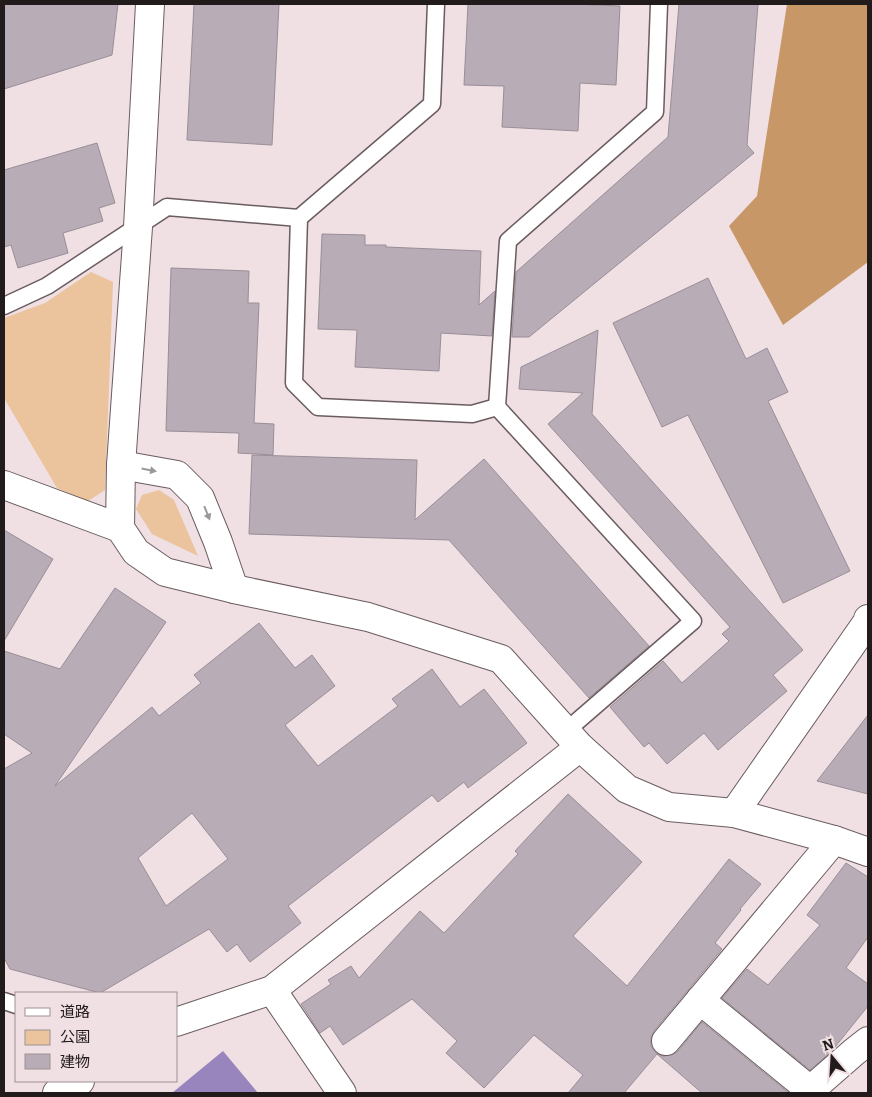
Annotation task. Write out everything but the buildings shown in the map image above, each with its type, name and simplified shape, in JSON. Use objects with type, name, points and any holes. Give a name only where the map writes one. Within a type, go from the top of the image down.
[{"type":"street","points":[[150,4],[138,227],[120,465],[120,528],[136,552],[165,572],[234,589],[368,617],[501,660],[573,739],[627,789],[669,807],[734,813],[834,840],[868,852]]},
{"type":"street","points":[[120,465],[177,475],[200,498],[234,589]]},
{"type":"street","points":[[4,485],[120,528]]},
{"type":"street","points":[[734,813],[868,619]]},
{"type":"street","points":[[178,1021],[272,990],[573,739]]},
{"type":"street","points":[[666,1041],[834,840]]},
{"type":"street","points":[[272,990],[342,1093]]},
{"type":"street","points":[[700,1000],[808,1091],[868,1041]]},
{"type":"street","points":[[57,1093],[78,1082]]},
{"type":"lane","points":[[4,305],[47,286],[167,207],[299,218],[432,104],[436,4]]},
{"type":"lane","points":[[573,739],[693,621],[497,407],[508,241],[655,112],[659,4]]},
{"type":"lane","points":[[299,218],[294,383],[318,407],[472,414],[497,407]]},
{"type":"green space","points":[[91,272],[113,282],[105,490],[88,501],[57,488],[4,398],[4,318],[45,303]]},
{"type":"green space","points":[[159,490],[174,500],[198,556],[152,534],[136,509],[142,495]]},
{"type":"shaded area","points":[[787,4],[868,4],[868,262],[783,325],[729,226],[757,196]]},
{"type":"shaded area","points":[[223,1051],[258,1093],[172,1093]]}]
